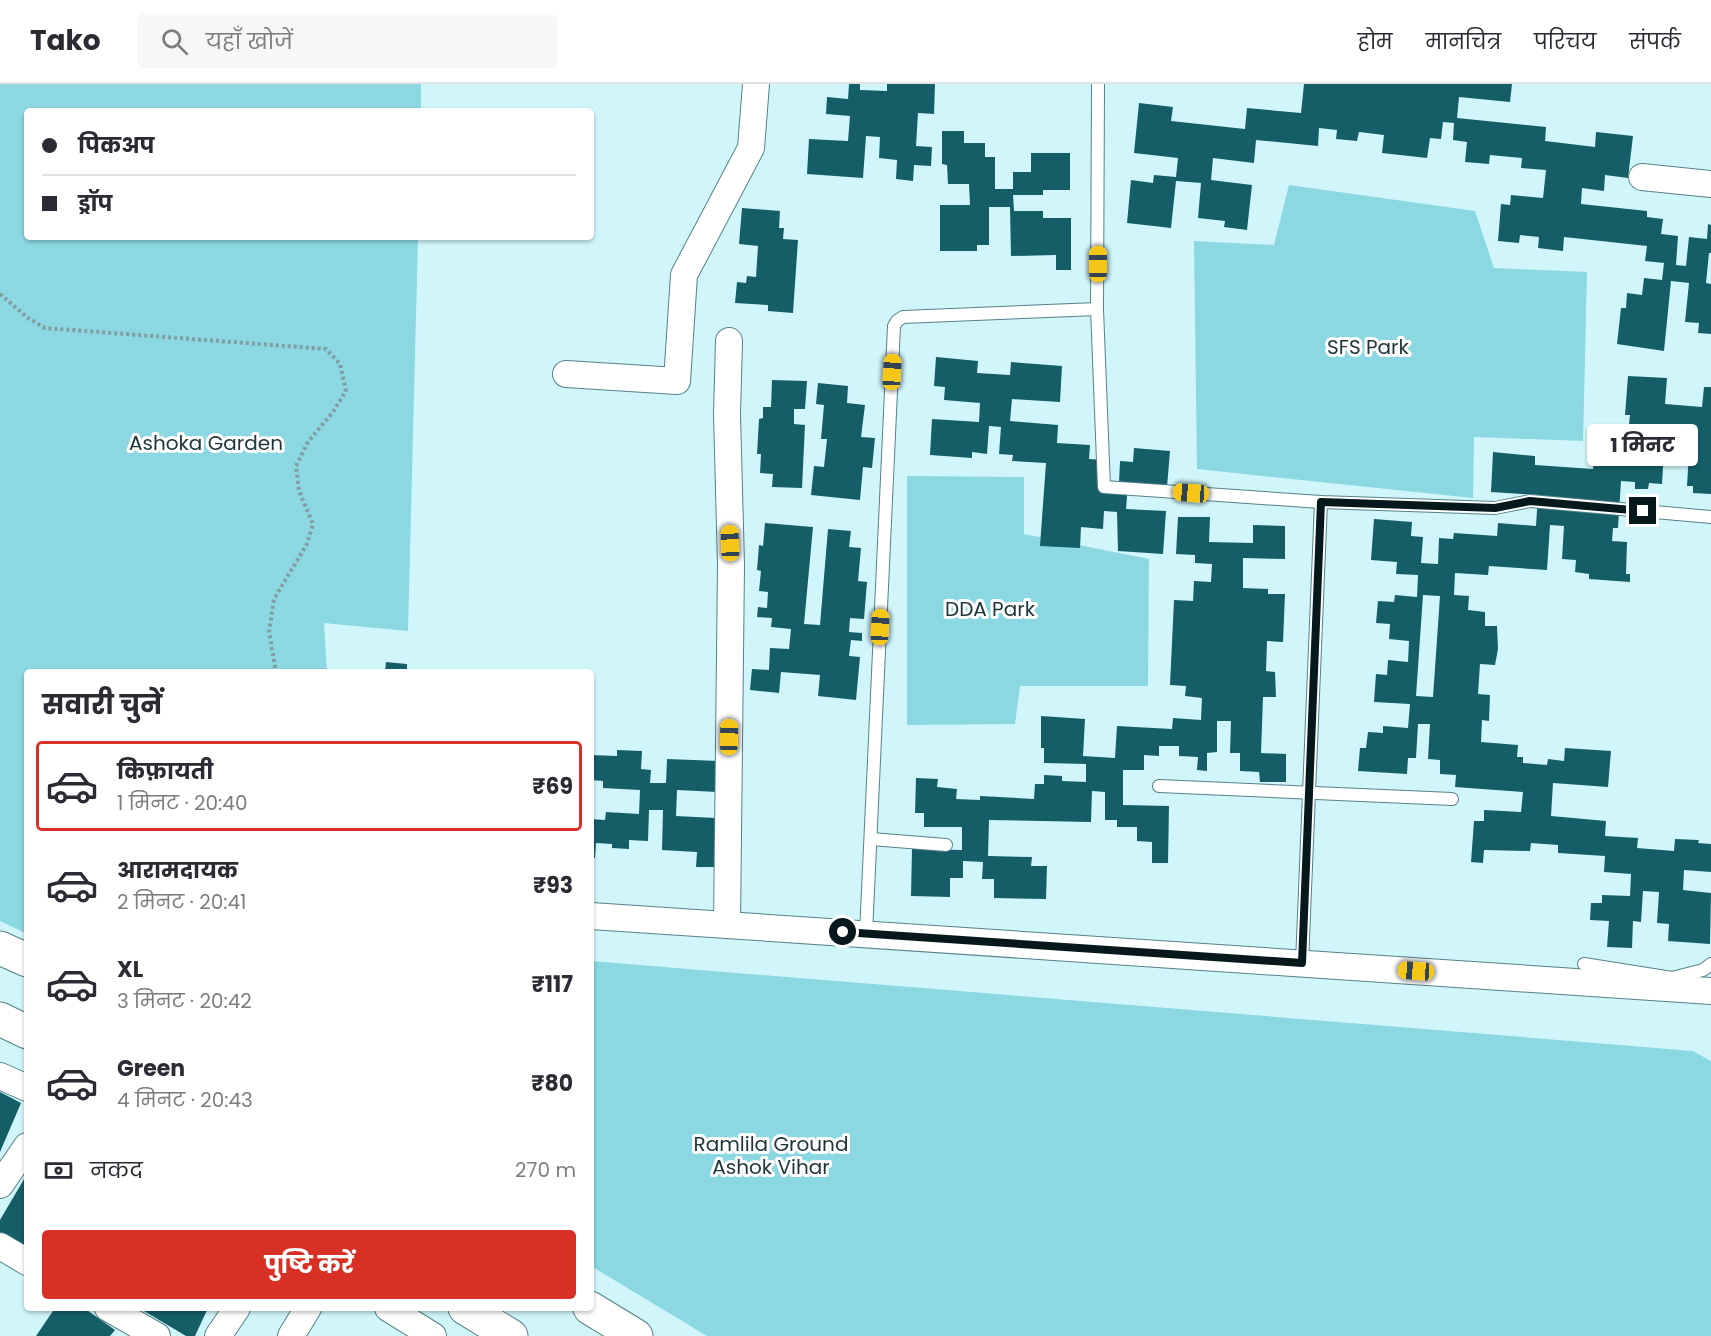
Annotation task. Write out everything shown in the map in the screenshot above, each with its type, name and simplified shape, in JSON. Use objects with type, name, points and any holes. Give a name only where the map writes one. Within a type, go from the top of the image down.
[{"type":"main road","points":[[0,948],[24,959]]},
{"type":"main road","points":[[0,1019],[24,1031]]},
{"type":"main road","points":[[594,1310],[636,1336]]},
{"type":"main road","points":[[470,1311],[511,1336]]},
{"type":"street","points":[[566,374],[677,381],[684,275],[751,148],[756,84]]},
{"type":"street","points":[[1642,177],[1711,184]]},
{"type":"street","points":[[727,925],[731,565],[727,414],[729,341]]},
{"type":"street","points":[[594,916],[1711,991]]},
{"type":"street","points":[[0,1076],[24,1087]]},
{"type":"street","points":[[0,1185],[24,1150]]},
{"type":"street","points":[[0,1246],[24,1260]]},
{"type":"street","points":[[218,1336],[235,1311]]},
{"type":"street","points":[[291,1336],[306,1311]]},
{"type":"street","points":[[393,1311],[433,1336]]},
{"type":"street","points":[[114,1320],[157,1336]]},
{"type":"lane","points":[[1098,84],[1097,309],[1104,487],[1321,502],[1495,508],[1530,501],[1711,517]]},
{"type":"lane","points":[[866,934],[894,326],[903,317],[1097,309]]},
{"type":"lane","points":[[1302,963],[1321,502]]},
{"type":"lane","points":[[1159,786],[1452,799]]},
{"type":"lane","points":[[871,839],[946,845]]},
{"type":"lane","points":[[1584,964],[1672,978],[1703,970],[1711,964]]},
{"type":"path","points":[[0,294],[28,318],[45,328],[326,349],[340,364],[346,391],[333,412],[309,442],[296,466],[298,491],[313,524],[307,544],[274,599],[269,632],[275,669]]},
{"type":"green space","name":"Ashoka Garden","points":[[0,84],[421,84],[421,108],[24,108],[24,240],[418,240],[408,631],[324,623],[327,669],[24,669],[24,933],[0,921]]},
{"type":"green space","name":"SFS Park","points":[[1289,185],[1475,211],[1494,268],[1587,272],[1583,441],[1474,437],[1473,498],[1197,469],[1194,241],[1274,245]]},
{"type":"green space","name":"DDA Park","points":[[907,476],[1024,477],[1024,534],[1149,559],[1148,686],[1020,686],[1015,724],[907,725]]},
{"type":"green space","name":"Ramlila Ground Ashok Vihar","points":[[594,961],[1693,1051],[1711,1061],[1711,1336],[707,1336],[594,1268]]},
{"type":"building","points":[[849,84],[860,84],[860,90],[887,91],[887,84],[935,84],[934,114],[918,113],[916,146],[932,147],[931,166],[914,165],[913,181],[896,179],[897,160],[879,158],[880,137],[866,136],[863,178],[807,174],[809,139],[848,141],[850,116],[826,114],[827,97],[848,99]]},
{"type":"building","points":[[1304,84],[1512,84],[1510,102],[1459,97],[1457,118],[1546,127],[1545,141],[1595,147],[1596,132],[1633,136],[1628,178],[1605,175],[1604,191],[1582,188],[1581,204],[1647,211],[1647,217],[1663,219],[1661,234],[1678,236],[1676,265],[1686,266],[1689,237],[1707,239],[1708,224],[1711,225],[1711,253],[1709,253],[1706,283],[1711,284],[1711,334],[1698,333],[1699,323],[1685,322],[1689,283],[1671,281],[1664,351],[1617,344],[1621,308],[1626,308],[1627,293],[1642,295],[1644,278],[1662,280],[1664,263],[1645,261],[1647,246],[1564,237],[1563,251],[1538,248],[1539,237],[1520,235],[1519,243],[1498,241],[1501,204],[1510,205],[1511,195],[1543,198],[1546,170],[1521,168],[1522,158],[1490,155],[1489,164],[1465,162],[1467,142],[1453,140],[1454,123],[1443,122],[1441,139],[1430,138],[1427,158],[1382,153],[1384,135],[1359,132],[1357,141],[1336,139],[1337,130],[1319,128],[1318,146],[1256,140],[1254,163],[1213,158],[1211,180],[1252,185],[1247,230],[1224,227],[1225,221],[1198,218],[1201,183],[1176,181],[1171,228],[1127,223],[1131,180],[1153,183],[1154,175],[1176,177],[1178,158],[1134,153],[1139,103],[1173,107],[1171,121],[1245,129],[1247,108],[1301,113]]},
{"type":"building","points":[[942,131],[964,131],[964,143],[985,143],[985,157],[995,157],[995,189],[1013,189],[1013,172],[1031,172],[1031,153],[1070,153],[1070,190],[1043,190],[1043,195],[1013,195],[1014,211],[1043,211],[1043,218],[1071,218],[1071,270],[1056,270],[1056,255],[1011,256],[1010,207],[989,207],[989,245],[977,245],[977,251],[940,251],[940,205],[970,205],[969,184],[948,184],[947,165],[942,164]]},
{"type":"building","points":[[742,208],[780,211],[779,228],[784,228],[783,239],[798,240],[793,313],[768,311],[768,305],[735,303],[737,282],[746,283],[747,276],[756,277],[758,246],[739,244]]},
{"type":"building","points":[[936,357],[978,361],[977,373],[1010,375],[1011,362],[1062,366],[1060,402],[1012,399],[1010,421],[1058,425],[1057,443],[1090,445],[1089,459],[1105,460],[1103,482],[1119,483],[1120,461],[1133,462],[1134,448],[1170,451],[1167,487],[1128,484],[1126,509],[1166,511],[1163,554],[1118,551],[1117,512],[1104,511],[1103,529],[1081,527],[1080,548],[1040,546],[1046,463],[1012,461],[1013,455],[999,454],[1001,427],[989,426],[987,454],[972,452],[972,458],[930,455],[932,419],[979,422],[980,403],[944,400],[945,387],[934,386]]},
{"type":"building","points":[[1628,376],[1667,378],[1665,404],[1702,407],[1704,387],[1711,387],[1711,494],[1693,493],[1693,486],[1687,486],[1689,452],[1664,450],[1662,484],[1649,483],[1648,489],[1635,489],[1635,482],[1621,481],[1618,528],[1613,528],[1612,541],[1627,542],[1626,574],[1630,574],[1630,582],[1589,579],[1589,574],[1575,572],[1576,560],[1562,559],[1564,526],[1550,525],[1547,570],[1489,566],[1488,575],[1455,573],[1454,595],[1469,596],[1468,610],[1485,612],[1485,626],[1497,626],[1498,649],[1495,665],[1480,664],[1478,694],[1490,695],[1489,721],[1482,720],[1481,742],[1518,745],[1517,757],[1523,757],[1523,763],[1547,765],[1548,759],[1564,761],[1565,748],[1611,751],[1608,787],[1553,783],[1551,816],[1606,821],[1605,836],[1638,838],[1637,848],[1674,851],[1675,839],[1699,840],[1698,843],[1711,844],[1711,872],[1684,870],[1683,890],[1711,893],[1710,944],[1668,941],[1669,924],[1657,923],[1659,892],[1643,891],[1641,922],[1633,921],[1632,948],[1607,947],[1609,921],[1590,920],[1591,903],[1602,903],[1602,895],[1630,896],[1631,874],[1604,872],[1605,856],[1558,853],[1558,845],[1531,843],[1530,851],[1484,850],[1483,863],[1471,862],[1474,821],[1484,821],[1484,810],[1521,812],[1523,792],[1455,787],[1456,775],[1440,774],[1440,760],[1428,759],[1430,724],[1418,724],[1416,758],[1408,758],[1407,774],[1358,771],[1360,748],[1366,748],[1368,732],[1383,733],[1383,726],[1408,728],[1410,704],[1374,702],[1376,674],[1387,675],[1388,660],[1408,662],[1409,641],[1389,639],[1390,624],[1376,623],[1378,601],[1394,602],[1395,595],[1417,597],[1418,575],[1396,574],[1397,562],[1371,560],[1374,519],[1412,522],[1411,536],[1423,537],[1421,563],[1438,564],[1439,538],[1453,539],[1454,533],[1497,536],[1498,523],[1536,526],[1538,495],[1491,492],[1493,452],[1535,456],[1535,465],[1593,469],[1594,460],[1621,462],[1622,452],[1657,454],[1658,436],[1637,435],[1638,425],[1629,424],[1630,415],[1625,415]],"holes":[[[1423,595],[1440,596],[1433,697],[1416,696]]]},
{"type":"building","points":[[772,380],[807,381],[805,409],[794,409],[794,424],[805,425],[802,488],[772,487],[773,474],[760,473],[761,454],[757,454],[759,419],[763,418],[763,407],[771,407]]},
{"type":"building","points":[[818,383],[848,386],[847,403],[865,405],[861,437],[875,438],[872,468],[863,467],[860,500],[811,495],[814,466],[824,467],[827,439],[821,439],[824,405],[816,404]]},
{"type":"building","points":[[1178,517],[1210,517],[1209,542],[1253,543],[1253,525],[1285,526],[1285,559],[1243,558],[1243,588],[1268,589],[1268,594],[1285,594],[1283,642],[1267,641],[1266,671],[1275,672],[1276,697],[1263,697],[1261,753],[1286,754],[1286,782],[1260,782],[1259,772],[1240,771],[1240,753],[1230,753],[1231,721],[1217,721],[1217,752],[1207,753],[1207,771],[1197,770],[1198,757],[1179,756],[1179,746],[1159,746],[1159,756],[1144,755],[1144,770],[1123,770],[1123,805],[1169,806],[1168,863],[1152,863],[1152,842],[1137,841],[1137,827],[1117,827],[1117,820],[1105,820],[1105,792],[1092,791],[1091,822],[989,820],[988,856],[1032,857],[1031,866],[1047,866],[1046,899],[994,898],[994,879],[982,879],[983,862],[963,861],[963,878],[950,878],[950,897],[911,896],[912,849],[962,850],[962,827],[924,827],[924,813],[915,813],[916,778],[938,779],[937,787],[957,789],[956,799],[980,800],[980,796],[1034,799],[1035,784],[1044,784],[1044,775],[1062,776],[1062,781],[1086,782],[1086,764],[1044,763],[1044,748],[1041,748],[1041,716],[1085,719],[1083,756],[1115,758],[1117,726],[1172,729],[1173,718],[1201,720],[1202,698],[1185,696],[1186,686],[1170,685],[1174,600],[1193,601],[1194,581],[1211,582],[1212,564],[1195,563],[1195,555],[1176,554]]},
{"type":"building","points":[[765,523],[813,527],[804,624],[820,625],[828,529],[851,531],[849,547],[861,548],[858,581],[867,582],[864,619],[850,618],[849,632],[862,633],[862,641],[851,640],[849,656],[860,657],[856,700],[818,696],[820,675],[781,672],[779,693],[750,690],[752,669],[769,670],[770,648],[789,649],[791,629],[771,627],[772,618],[757,617],[758,607],[767,608],[768,592],[759,591],[761,571],[757,570],[759,545],[763,546]]},
{"type":"building","points":[[386,662],[407,664],[407,669],[385,669]]},
{"type":"building","points":[[617,750],[642,751],[641,769],[651,770],[650,783],[666,783],[667,759],[719,761],[717,792],[677,790],[676,816],[716,818],[715,867],[696,867],[697,852],[662,850],[663,810],[649,810],[648,841],[629,840],[629,849],[612,848],[612,844],[596,843],[594,858],[594,819],[605,820],[606,812],[639,814],[640,790],[603,788],[603,781],[594,780],[594,755],[617,756]]},
{"type":"building","points":[[0,1092],[21,1103],[0,1152]]},
{"type":"building","points":[[24,1179],[24,1253],[0,1240],[0,1220]]},
{"type":"building","points":[[53,1311],[88,1311],[115,1330],[110,1336],[36,1336]]},
{"type":"building","points":[[144,1311],[207,1311],[195,1336],[186,1336]]},
{"type":"route","points":[[843,932],[1302,963],[1321,502],[1495,508],[1530,501],[1643,511]]}]
